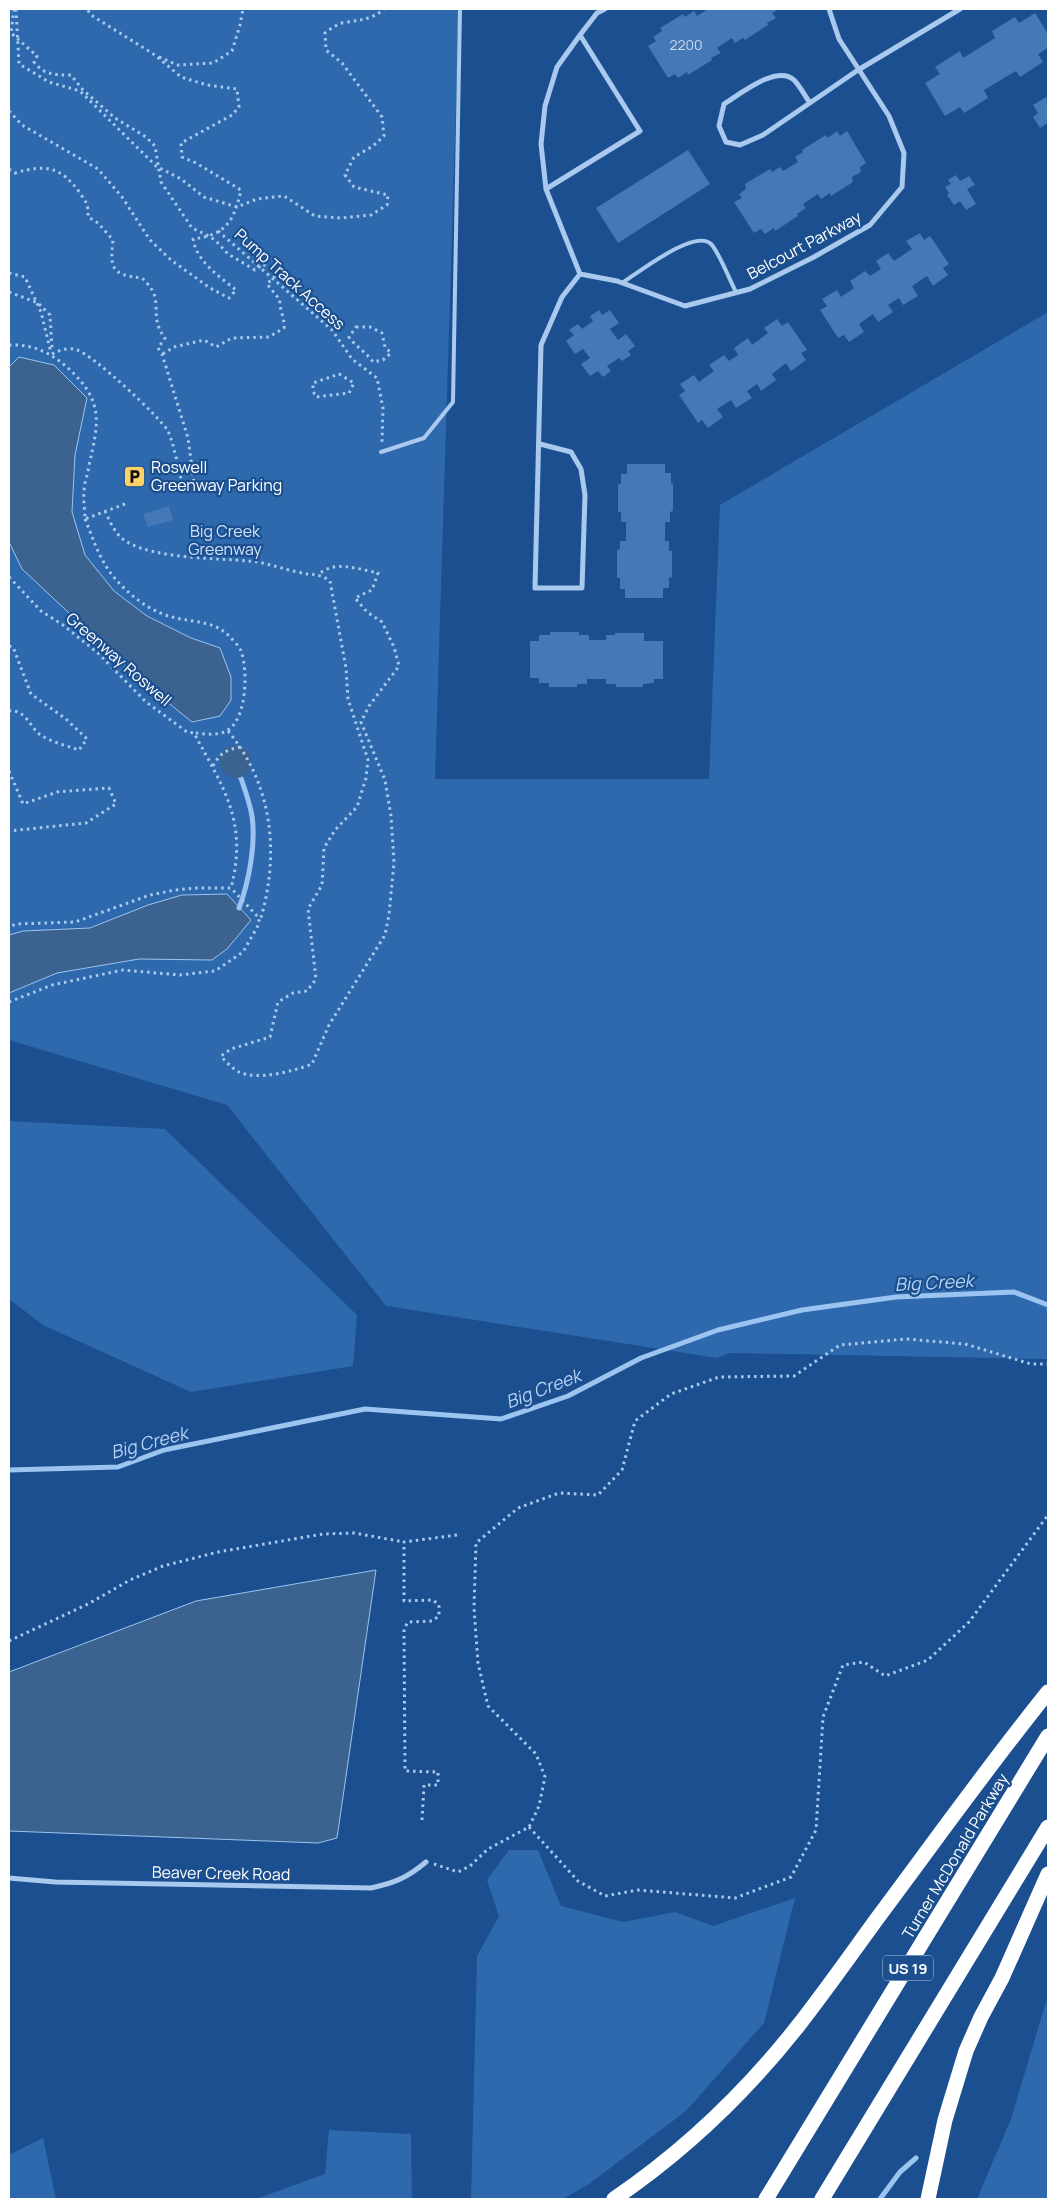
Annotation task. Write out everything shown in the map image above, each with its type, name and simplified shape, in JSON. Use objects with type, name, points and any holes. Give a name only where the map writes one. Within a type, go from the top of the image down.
[{"type":"highway","points":[[614,2199],[677,2150],[709,2122],[769,2060],[818,2000],[1003,1748],[1048,1692]]},
{"type":"highway","name":"Turner McDonald Parkway","points":[[766,2199],[1048,1736]]},
{"type":"highway","name":"US 19","points":[[822,2199],[1048,1827]]},
{"type":"highway","points":[[928,2199],[945,2120],[966,2050],[1002,1978],[1048,1874]]},
{"type":"street","points":[[540,444],[571,452],[581,469],[585,495],[582,588],[535,588],[541,345],[562,298],[580,274],[546,189],[541,144],[545,106],[557,67],[597,13],[606,9]]},
{"type":"street","name":"Belcourt Parkway","points":[[580,274],[622,282],[685,306],[750,289],[814,257],[870,225],[902,188],[904,153],[889,116],[839,39],[829,9]]},
{"type":"street","points":[[810,103],[794,80],[784,74],[771,76],[724,104],[719,126],[726,142],[740,145],[763,135],[810,103],[858,70],[960,9]]},
{"type":"street","points":[[546,189],[640,132],[580,34]]},
{"type":"street","name":"Beaver Creek Road","points":[[9,1878],[55,1882],[371,1888],[392,1883],[410,1875],[426,1862]]},
{"type":"lane","points":[[381,452],[424,438],[453,402],[460,9]]},
{"type":"lane","points":[[622,282],[685,243],[700,239],[712,244],[736,292]]},
{"type":"path","points":[[15,9],[19,64],[49,82],[80,91],[156,166],[181,179],[204,198],[237,207],[257,199],[284,196],[315,216],[340,218],[371,215],[387,205],[388,195],[354,187],[344,175],[354,157],[373,146],[384,136],[382,117],[342,62],[326,50],[325,33],[340,24],[364,20],[379,14],[384,9]]},
{"type":"path","points":[[15,9],[11,33],[37,56],[34,62],[40,70],[53,75],[71,75],[83,90],[115,118],[146,137],[155,146],[161,182],[192,228],[209,236],[228,254],[254,270],[263,264],[277,274],[267,284],[280,300],[279,308],[285,317],[284,328],[269,337],[232,338],[216,346],[204,340],[174,347],[161,355]]},
{"type":"path","points":[[87,9],[92,15],[155,55],[178,65],[214,63],[232,51],[243,9]]},
{"type":"path","points":[[9,112],[22,125],[98,169],[122,197],[150,240],[171,260],[210,288],[229,298],[236,290],[208,266],[195,251],[193,239],[209,236],[229,224],[237,207],[241,190],[196,163],[182,157],[181,143],[232,115],[239,106],[237,89],[207,85],[180,77],[155,55]]},
{"type":"path","points":[[9,168],[15,173],[48,169],[64,174],[88,202],[88,217],[98,223],[113,240],[111,262],[116,271],[126,276],[142,278],[150,286],[155,297],[157,328],[165,338],[158,348],[162,354],[188,438],[194,483]]},
{"type":"path","name":"Pump Track Access","points":[[218,231],[332,330],[352,359],[377,378],[383,408],[381,452]]},
{"type":"path","points":[[9,273],[26,277],[38,303],[52,354]]},
{"type":"path","points":[[9,292],[38,303],[50,315],[52,324],[52,354]]},
{"type":"path","points":[[356,327],[370,327],[382,334],[385,346],[391,353],[383,360],[373,362],[364,351],[356,346],[349,336],[356,327]]},
{"type":"path","points":[[9,345],[25,345],[52,354],[83,385],[97,410],[98,427],[84,491],[86,519],[104,563],[121,584],[152,609],[169,617],[202,621],[228,635],[240,649],[245,677],[243,700],[238,720],[228,730],[240,748],[266,800],[271,839],[268,895],[259,924],[243,952],[215,971],[180,975],[123,970],[52,985],[9,1002]]},
{"type":"path","points":[[52,354],[62,349],[76,349],[90,356],[147,409],[168,431],[183,486]]},
{"type":"path","points":[[339,374],[354,383],[349,392],[316,398],[313,391],[313,383],[339,374]]},
{"type":"path","points":[[86,519],[125,504]]},
{"type":"path","points":[[105,511],[114,529],[127,542],[155,552],[189,557],[251,561],[301,573],[319,574],[330,581],[346,668],[348,699],[368,760],[366,778],[357,807],[335,830],[324,848],[322,885],[308,909],[316,979],[307,991],[293,993],[278,1002],[270,1037],[232,1049],[221,1056],[240,1073],[260,1075],[297,1070],[312,1064],[329,1025],[385,935],[389,914],[394,862],[391,816],[385,780],[361,722],[369,706],[399,666],[394,647],[382,622],[367,612],[355,598],[372,590],[378,573],[348,566],[334,566],[319,574]]},
{"type":"path","name":"Greenway Roswell","points":[[9,577],[41,611],[63,625],[99,654],[146,702],[187,732],[210,735],[228,730]]},
{"type":"path","points":[[9,646],[13,647],[31,694],[66,719],[87,739],[78,750],[40,735],[27,718],[12,710],[9,711]]},
{"type":"path","points":[[194,733],[222,782],[236,832],[238,856],[232,888]]},
{"type":"path","points":[[213,766],[219,755],[228,749],[240,748]]},
{"type":"path","points":[[9,771],[23,804],[57,792],[109,788],[116,804],[86,823],[9,831]]},
{"type":"path","points":[[9,927],[16,924],[75,922],[150,895],[197,888],[232,888],[259,918],[259,924]]},
{"type":"path","points":[[426,1862],[458,1872],[470,1866],[488,1849],[529,1827],[539,1806],[544,1777],[536,1754],[488,1706],[477,1654],[474,1608],[476,1543],[518,1508],[559,1493],[598,1495],[622,1470],[635,1421],[671,1394],[719,1377],[794,1376],[840,1345],[906,1339],[965,1344],[1031,1364],[1048,1364]]},
{"type":"path","points":[[529,1827],[578,1881],[605,1896],[638,1890],[735,1898],[791,1876],[816,1830],[823,1717],[843,1665],[864,1662],[885,1676],[928,1660],[969,1622],[1048,1515]]},
{"type":"path","points":[[9,1641],[163,1566],[209,1554],[323,1534],[354,1533],[404,1542],[457,1535]]},
{"type":"path","points":[[404,1542],[404,1600],[433,1600],[439,1605],[439,1616],[435,1620],[408,1622],[404,1629],[405,1771],[438,1772],[438,1785],[424,1785],[422,1820]]},
{"type":"green space","name":"Big Creek Greenway","points":[[9,9],[459,9],[435,779],[709,779],[720,505],[1048,312],[1048,1359],[729,1353],[717,1358],[386,1306],[227,1105],[9,1040]]},
{"type":"green space","points":[[9,1121],[165,1129],[357,1315],[353,1366],[191,1392],[43,1325],[9,1299]]},
{"type":"green space","points":[[509,1850],[538,1850],[561,1906],[623,1922],[675,1912],[713,1926],[795,1898],[764,2023],[686,2111],[589,2184],[563,2199],[471,2199],[477,1956],[499,1916],[487,1880]]},
{"type":"green space","points":[[1048,1995],[1048,2199],[977,2199],[1011,2119]]},
{"type":"green space","points":[[329,2130],[411,2134],[412,2199],[256,2199],[325,2174]]},
{"type":"green space","points":[[43,2138],[56,2199],[9,2199],[9,2155]]},
{"type":"shaded area","points":[[19,357],[54,365],[87,398],[75,455],[72,512],[85,555],[114,591],[147,616],[191,638],[220,648],[231,677],[231,700],[220,716],[192,722],[144,683],[22,569],[9,542],[9,367]]},
{"type":"shaded area","points":[[227,894],[251,920],[227,949],[212,960],[139,959],[57,973],[9,993],[9,935],[23,931],[90,928],[148,905],[182,895]]},
{"type":"shaded area","points":[[376,1570],[337,1838],[318,1843],[9,1831],[9,1672],[196,1601]]},
{"type":"building","points":[[708,9],[779,9],[772,13],[776,18],[745,40],[743,38],[735,43],[732,38],[717,48],[721,53],[688,75],[687,72],[678,78],[675,74],[668,78],[648,46],[656,41],[653,37],[662,31],[660,28],[683,14],[685,17],[694,11],[697,16]]},
{"type":"building","points":[[1035,13],[1048,34],[1048,48],[1038,54],[1043,62],[1020,77],[1016,71],[984,90],[988,98],[964,113],[960,107],[945,116],[925,83],[940,74],[935,67],[960,51],[963,58],[995,38],[992,31],[1015,17],[1019,23]]},
{"type":"building","points":[[1046,97],[1048,102],[1048,123],[1040,128],[1033,117],[1038,113],[1033,105]]},
{"type":"building","points":[[837,131],[840,136],[847,131],[866,163],[860,167],[861,172],[852,177],[853,182],[831,196],[830,193],[821,199],[818,194],[803,204],[806,208],[797,214],[798,216],[775,231],[774,228],[765,234],[761,229],[754,233],[734,202],[742,198],[739,194],[746,189],[745,184],[770,169],[772,172],[780,167],[783,171],[798,162],[795,157],[803,152],[802,150],[826,135],[828,138]]},
{"type":"building","points":[[688,150],[710,184],[618,243],[596,208]]},
{"type":"building","points":[[956,175],[960,181],[969,176],[975,185],[967,189],[976,204],[966,210],[960,201],[954,205],[947,195],[949,193],[945,187],[951,184],[948,180]]},
{"type":"building","points":[[920,233],[924,240],[930,236],[949,264],[943,268],[948,275],[933,286],[927,276],[912,286],[918,296],[903,305],[899,298],[888,305],[893,312],[878,322],[873,314],[859,324],[864,332],[849,342],[844,335],[838,338],[820,310],[827,306],[822,299],[837,290],[841,297],[854,288],[850,281],[865,271],[870,276],[881,269],[876,261],[888,253],[894,261],[912,249],[906,241]]},
{"type":"building","points":[[599,310],[602,315],[610,310],[619,323],[610,329],[618,340],[626,334],[635,346],[628,351],[631,355],[622,361],[619,358],[607,366],[611,371],[603,377],[598,371],[590,376],[581,364],[590,358],[583,349],[575,354],[566,341],[574,335],[569,330],[578,324],[582,329],[593,321],[590,316]]},
{"type":"building","points":[[777,319],[782,326],[788,322],[807,350],[801,353],[806,360],[791,371],[786,363],[772,374],[776,380],[761,391],[757,384],[747,391],[752,398],[736,408],[731,400],[717,409],[723,417],[708,428],[702,420],[698,423],[679,395],[685,391],[680,384],[694,375],[699,382],[714,371],[709,365],[724,355],[729,361],[738,355],[734,348],[748,338],[752,345],[768,333],[764,328]]},
{"type":"building","points":[[627,464],[665,464],[665,473],[671,473],[673,511],[670,512],[670,522],[665,522],[665,541],[669,541],[669,551],[672,551],[672,577],[669,578],[669,588],[663,588],[663,598],[625,598],[625,589],[620,589],[620,578],[617,578],[617,550],[620,549],[620,541],[626,541],[626,522],[621,522],[621,512],[618,512],[618,484],[621,484],[621,474],[627,474]]},
{"type":"building","points":[[169,506],[173,520],[148,527],[143,514]]},
{"type":"building","points":[[550,632],[579,632],[579,635],[589,635],[589,640],[606,640],[606,635],[615,635],[615,633],[644,633],[644,641],[663,641],[663,679],[654,679],[654,683],[643,684],[643,687],[616,687],[616,684],[606,684],[606,679],[587,679],[587,684],[577,684],[577,687],[549,687],[549,683],[539,683],[539,678],[530,678],[530,641],[539,641],[539,635],[550,635]]},
{"type":"waterway","points":[[236,763],[249,803],[253,827],[251,862],[239,908]]},
{"type":"waterway","name":"Big Creek","points":[[9,1470],[118,1467],[164,1450],[365,1409],[501,1419],[568,1396],[641,1358],[718,1330],[802,1310],[896,1297],[1014,1292],[1048,1305]]},
{"type":"waterway","points":[[880,2199],[900,2172],[916,2158]]},
{"type":"place","name":"Roswell Greenway Parking","points":[[135,476]]}]
